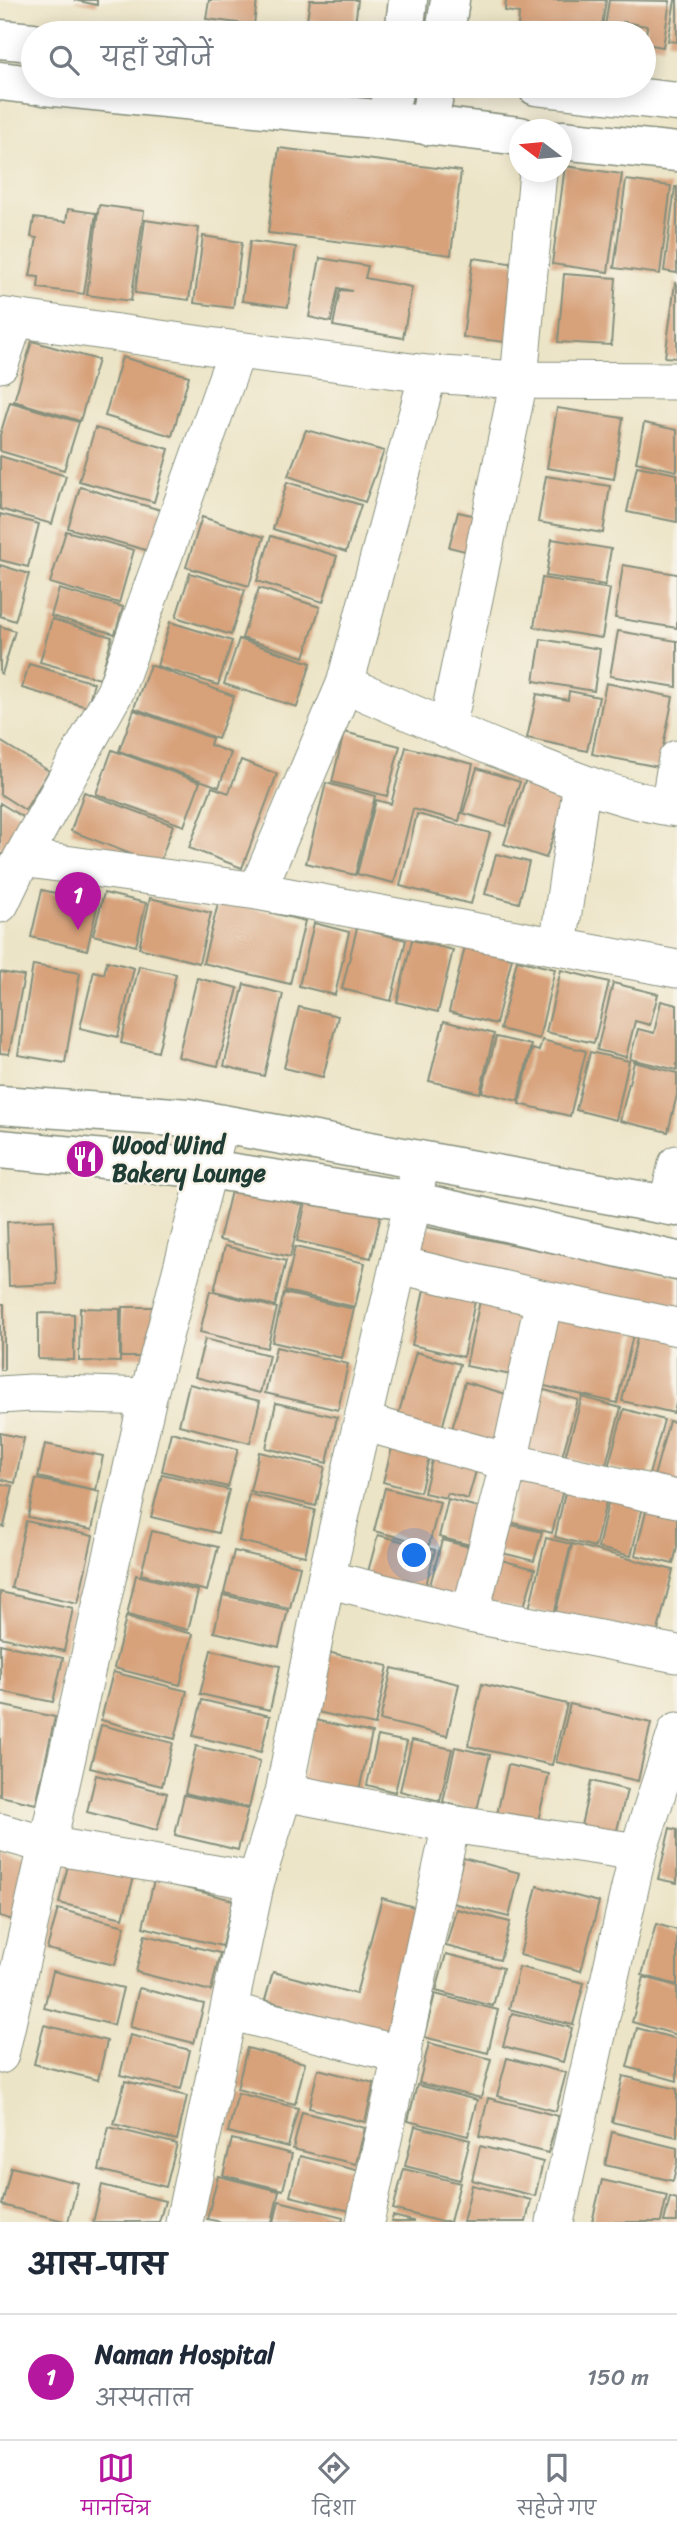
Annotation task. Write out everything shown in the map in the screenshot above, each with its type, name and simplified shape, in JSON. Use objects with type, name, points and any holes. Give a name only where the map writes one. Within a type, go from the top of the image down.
[{"type":"street","points":[[405,21],[408,0]]},
{"type":"street","points":[[447,21],[450,0]]},
{"type":"street","points":[[0,39],[21,41]]},
{"type":"street","points":[[0,81],[21,84]]},
{"type":"street","points":[[289,98],[391,103],[428,126],[509,135]]},
{"type":"street","points":[[428,126],[434,98]]},
{"type":"street","points":[[642,98],[677,102]]},
{"type":"street","points":[[572,142],[677,152]]},
{"type":"street","points":[[447,729],[519,380],[537,182]]},
{"type":"street","points":[[0,364],[7,318],[428,374],[519,380],[677,381]]},
{"type":"street","points":[[0,904],[114,692],[237,350]]},
{"type":"street","points":[[257,891],[345,684],[428,374]]},
{"type":"street","points":[[345,684],[447,729],[620,797],[673,808],[677,759]]},
{"type":"street","points":[[558,946],[583,783]]},
{"type":"street","points":[[22,859],[257,891],[677,968]]},
{"type":"street","points":[[0,1105],[189,1118],[672,1206],[677,1164]]},
{"type":"street","points":[[2,2035],[148,1397],[220,1124]]},
{"type":"street","points":[[0,1149],[209,1169],[414,1202],[677,1261]]},
{"type":"street","points":[[184,2222],[256,1881],[284,1792],[326,1579],[414,1202],[421,1160]]},
{"type":"street","points":[[399,1265],[677,1327]]},
{"type":"street","points":[[470,1614],[509,1462],[544,1299]]},
{"type":"street","points":[[0,1395],[31,1393],[148,1397]]},
{"type":"street","points":[[362,1422],[509,1462],[677,1499]]},
{"type":"street","points":[[326,1579],[470,1614],[677,1654]]},
{"type":"street","points":[[555,2222],[638,1852],[677,1731]]},
{"type":"street","points":[[284,1792],[451,1824],[638,1852]]},
{"type":"street","points":[[365,2222],[451,1824]]},
{"type":"street","points":[[0,1832],[47,1845],[256,1881]]},
{"type":"street","points":[[229,2011],[403,2055]]},
{"type":"building","points":[[74,0],[97,0],[97,5]]},
{"type":"building","points":[[209,0],[257,0],[254,21],[206,19]]},
{"type":"building","points":[[310,0],[358,0],[355,21],[307,20]]},
{"type":"building","points":[[506,0],[606,0],[603,21],[518,21],[519,13],[505,11]]},
{"type":"building","points":[[609,0],[670,1],[663,47],[656,46],[656,21],[606,21]]},
{"type":"building","points":[[677,0],[677,42],[668,41]]},
{"type":"building","points":[[279,148],[461,171],[451,255],[268,233]]},
{"type":"building","points":[[572,167],[622,174],[608,272],[552,264],[563,182],[572,182]]},
{"type":"building","points":[[626,180],[671,186],[660,274],[614,268]]},
{"type":"building","points":[[677,187],[677,273],[664,271]]},
{"type":"building","points":[[99,205],[144,211],[131,301],[87,295]]},
{"type":"building","points":[[68,209],[96,213],[84,294],[38,288],[39,277],[30,276],[37,238],[31,237],[34,218],[66,222]]},
{"type":"building","points":[[145,220],[199,228],[189,300],[135,293]]},
{"type":"building","points":[[203,236],[242,242],[233,308],[194,303]]},
{"type":"building","points":[[250,241],[296,247],[288,307],[242,301]]},
{"type":"building","points":[[320,258],[368,266],[365,278],[412,287],[403,338],[333,326],[340,290],[352,291],[338,288],[331,322],[309,317]]},
{"type":"building","points":[[473,258],[524,265],[513,343],[463,337]]},
{"type":"building","points":[[564,274],[616,278],[611,345],[558,342]]},
{"type":"building","points":[[675,283],[677,284],[677,358],[665,357]]},
{"type":"building","points":[[32,341],[98,360],[80,421],[14,401]]},
{"type":"building","points":[[122,357],[189,376],[172,436],[105,416]]},
{"type":"building","points":[[10,402],[79,422],[64,470],[0,451],[0,435]]},
{"type":"building","points":[[557,408],[623,418],[614,479],[547,468]]},
{"type":"building","points":[[644,423],[677,430],[677,471],[636,462]]},
{"type":"building","points":[[95,428],[169,449],[154,502],[79,481]]},
{"type":"building","points":[[306,430],[384,451],[365,502],[288,476]]},
{"type":"building","points":[[0,456],[66,476],[52,524],[0,509]]},
{"type":"building","points":[[637,466],[677,474],[677,522],[627,512]]},
{"type":"building","points":[[546,476],[610,486],[603,533],[538,522]]},
{"type":"building","points":[[287,482],[361,505],[346,552],[273,529]]},
{"type":"building","points":[[80,487],[168,512],[156,553],[68,528]]},
{"type":"building","points":[[458,512],[481,517],[473,553],[449,547]]},
{"type":"building","points":[[0,514],[39,524],[28,567],[0,560]]},
{"type":"building","points":[[202,517],[264,537],[249,586],[186,567]]},
{"type":"building","points":[[66,531],[134,550],[119,603],[50,583]]},
{"type":"building","points":[[271,536],[337,556],[323,602],[257,581]]},
{"type":"building","points":[[552,539],[611,549],[605,585],[546,576]]},
{"type":"building","points":[[0,565],[29,574],[15,621],[0,616]]},
{"type":"building","points":[[623,565],[677,574],[677,628],[615,618]]},
{"type":"building","points":[[190,573],[245,590],[231,635],[176,617]]},
{"type":"building","points":[[542,578],[610,589],[602,638],[534,627]]},
{"type":"building","points":[[259,588],[320,607],[304,657],[242,638]]},
{"type":"building","points":[[59,589],[123,607],[115,634],[51,616]]},
{"type":"building","points":[[52,619],[112,637],[100,679],[40,662]]},
{"type":"building","points":[[170,622],[232,641],[218,685],[157,666]]},
{"type":"building","points":[[0,626],[15,631],[2,674],[0,673]]},
{"type":"building","points":[[618,631],[677,641],[677,687],[610,676]]},
{"type":"building","points":[[239,639],[311,663],[297,707],[224,684]]},
{"type":"building","points":[[541,639],[600,649],[594,691],[534,681]]},
{"type":"building","points":[[29,664],[94,683],[87,707],[22,688]]},
{"type":"building","points":[[150,665],[234,696],[218,739],[134,708]]},
{"type":"building","points":[[606,683],[673,697],[659,767],[592,754]]},
{"type":"building","points":[[569,691],[599,697],[587,751],[527,738],[537,694],[568,700]]},
{"type":"building","points":[[134,710],[212,738],[210,745],[231,753],[219,787],[119,751]]},
{"type":"building","points":[[344,732],[400,746],[387,796],[332,782]]},
{"type":"building","points":[[0,741],[49,771],[25,810],[0,794]]},
{"type":"building","points":[[406,747],[473,764],[459,821],[413,809],[394,883],[357,874],[376,800],[391,804]]},
{"type":"building","points":[[112,750],[200,782],[184,826],[96,794]]},
{"type":"building","points":[[241,760],[277,774],[242,868],[189,848],[212,787],[229,793]]},
{"type":"building","points":[[477,768],[520,782],[506,826],[463,813]]},
{"type":"building","points":[[527,775],[569,789],[546,858],[504,844]]},
{"type":"building","points":[[326,783],[375,796],[355,875],[306,863]]},
{"type":"building","points":[[84,792],[173,825],[159,865],[71,831]]},
{"type":"building","points":[[0,803],[31,822],[9,858],[0,853]]},
{"type":"building","points":[[417,814],[490,833],[471,904],[400,886]]},
{"type":"building","points":[[496,854],[529,862],[519,903],[485,894]]},
{"type":"building","points":[[42,890],[98,903],[87,950],[31,937]]},
{"type":"building","points":[[104,893],[146,903],[136,946],[93,935]]},
{"type":"building","points":[[150,898],[211,913],[199,963],[139,948]]},
{"type":"building","points":[[219,900],[305,921],[290,984],[203,963]]},
{"type":"building","points":[[314,923],[349,932],[335,995],[299,986]]},
{"type":"building","points":[[357,928],[406,940],[391,1001],[342,989]]},
{"type":"building","points":[[412,940],[453,950],[438,1012],[397,1002]]},
{"type":"building","points":[[465,947],[512,958],[496,1024],[449,1012]]},
{"type":"building","points":[[517,960],[555,969],[539,1039],[500,1029]]},
{"type":"building","points":[[107,961],[134,968],[118,1037],[80,1028],[94,971],[104,974]]},
{"type":"building","points":[[33,965],[80,973],[65,1063],[18,1055]]},
{"type":"building","points":[[139,966],[176,974],[158,1052],[121,1043]]},
{"type":"building","points":[[561,970],[609,982],[594,1043],[546,1032]]},
{"type":"building","points":[[0,972],[24,976],[9,1054],[0,1053]]},
{"type":"building","points":[[197,978],[238,988],[218,1066],[178,1057]]},
{"type":"building","points":[[613,983],[658,994],[650,1025],[635,1021],[626,1057],[597,1050]]},
{"type":"building","points":[[244,984],[283,994],[264,1076],[224,1066]]},
{"type":"building","points":[[661,1001],[677,1005],[677,1070],[630,1059],[638,1029],[654,1033]]},
{"type":"building","points":[[299,1007],[338,1016],[323,1077],[284,1068]]},
{"type":"building","points":[[444,1021],[494,1034],[480,1093],[429,1081]]},
{"type":"building","points":[[496,1037],[531,1045],[518,1101],[482,1092]]},
{"type":"building","points":[[542,1040],[586,1051],[570,1116],[519,1104],[532,1049],[539,1051]]},
{"type":"building","points":[[590,1052],[629,1061],[616,1120],[576,1110]]},
{"type":"building","points":[[634,1062],[677,1073],[677,1095],[668,1132],[620,1121]]},
{"type":"building","points":[[232,1187],[303,1205],[290,1257],[219,1240]]},
{"type":"building","points":[[309,1189],[383,1206],[371,1258],[297,1241]]},
{"type":"building","points":[[54,1220],[57,1284],[9,1286],[7,1222]]},
{"type":"building","points":[[421,1226],[677,1278],[677,1315],[414,1259]]},
{"type":"building","points":[[225,1246],[286,1261],[275,1306],[214,1291]]},
{"type":"building","points":[[295,1247],[365,1263],[355,1307],[285,1291]]},
{"type":"building","points":[[424,1290],[475,1301],[463,1357],[412,1345]]},
{"type":"building","points":[[210,1291],[277,1308],[267,1348],[200,1332]]},
{"type":"building","points":[[284,1293],[354,1309],[342,1358],[272,1342]]},
{"type":"building","points":[[481,1296],[531,1306],[516,1376],[466,1366]]},
{"type":"building","points":[[0,1304],[4,1304],[4,1370],[0,1370]]},
{"type":"building","points":[[122,1307],[157,1307],[156,1357],[121,1357]]},
{"type":"building","points":[[80,1308],[120,1309],[120,1362],[79,1361]]},
{"type":"building","points":[[549,1311],[634,1331],[617,1403],[532,1383]]},
{"type":"building","points":[[38,1313],[74,1314],[74,1360],[38,1359]]},
{"type":"building","points":[[639,1330],[677,1338],[677,1400],[674,1413],[622,1401]]},
{"type":"building","points":[[205,1339],[269,1355],[260,1393],[195,1377]]},
{"type":"building","points":[[276,1347],[348,1364],[338,1410],[265,1393]]},
{"type":"building","points":[[416,1352],[460,1364],[440,1435],[396,1423]]},
{"type":"building","points":[[465,1382],[513,1396],[499,1447],[451,1433]]},
{"type":"building","points":[[189,1384],[260,1401],[250,1443],[179,1425]]},
{"type":"building","points":[[535,1387],[578,1400],[561,1460],[519,1448]]},
{"type":"building","points":[[582,1397],[621,1408],[605,1468],[565,1457]]},
{"type":"building","points":[[276,1403],[337,1417],[327,1463],[266,1448]]},
{"type":"building","points":[[624,1409],[664,1420],[648,1478],[608,1467]]},
{"type":"building","points":[[669,1421],[677,1423],[677,1486],[653,1480]]},
{"type":"building","points":[[171,1432],[238,1449],[228,1487],[162,1471]]},
{"type":"building","points":[[0,1433],[24,1438],[15,1483],[0,1479]]},
{"type":"building","points":[[45,1444],[103,1456],[96,1490],[38,1477]]},
{"type":"building","points":[[393,1444],[430,1454],[420,1492],[383,1482]]},
{"type":"building","points":[[259,1452],[325,1467],[316,1506],[250,1491]]},
{"type":"building","points":[[434,1452],[478,1464],[468,1499],[447,1493],[446,1498],[424,1493]]},
{"type":"building","points":[[523,1472],[565,1482],[552,1533],[510,1522]]},
{"type":"building","points":[[162,1474],[229,1490],[218,1533],[151,1517]]},
{"type":"building","points":[[36,1479],[100,1492],[92,1530],[28,1517]]},
{"type":"building","points":[[0,1484],[13,1486],[4,1527],[0,1526]]},
{"type":"building","points":[[567,1484],[608,1494],[595,1547],[555,1537]]},
{"type":"building","points":[[385,1488],[440,1502],[429,1545],[374,1531]]},
{"type":"building","points":[[249,1494],[315,1510],[305,1556],[239,1541]]},
{"type":"building","points":[[610,1495],[644,1503],[631,1556],[598,1548]]},
{"type":"building","points":[[448,1499],[492,1511],[482,1548],[439,1537]]},
{"type":"building","points":[[649,1499],[677,1506],[677,1548],[673,1564],[635,1555]]},
{"type":"building","points":[[26,1521],[93,1536],[78,1603],[11,1588]]},
{"type":"building","points":[[495,1521],[542,1532],[534,1561],[487,1549]]},
{"type":"building","points":[[152,1531],[218,1547],[207,1591],[141,1574]]},
{"type":"building","points":[[378,1535],[435,1550],[424,1593],[366,1579]]},
{"type":"building","points":[[546,1538],[571,1544],[554,1615],[529,1609]]},
{"type":"building","points":[[442,1540],[482,1550],[468,1603],[428,1593]]},
{"type":"building","points":[[572,1544],[673,1570],[655,1643],[555,1615]]},
{"type":"building","points":[[234,1551],[300,1566],[290,1608],[224,1593]]},
{"type":"building","points":[[490,1557],[535,1569],[523,1610],[479,1599]]},
{"type":"building","points":[[136,1575],[198,1591],[188,1630],[127,1615]]},
{"type":"building","points":[[0,1592],[73,1608],[64,1651],[0,1637]]},
{"type":"building","points":[[223,1595],[288,1610],[279,1647],[214,1632]]},
{"type":"building","points":[[126,1617],[193,1634],[180,1685],[114,1668]]},
{"type":"building","points":[[0,1644],[63,1658],[53,1702],[0,1691]]},
{"type":"building","points":[[211,1650],[280,1666],[270,1710],[200,1694]]},
{"type":"building","points":[[327,1652],[388,1666],[375,1725],[313,1711]]},
{"type":"building","points":[[392,1668],[459,1684],[447,1736],[380,1720]]},
{"type":"building","points":[[113,1672],[187,1691],[175,1739],[101,1720]]},
{"type":"building","points":[[482,1684],[567,1704],[552,1765],[468,1746]]},
{"type":"building","points":[[202,1700],[270,1716],[261,1752],[193,1736]]},
{"type":"building","points":[[570,1704],[651,1723],[638,1781],[556,1762]]},
{"type":"building","points":[[0,1705],[55,1717],[36,1804],[0,1796]]},
{"type":"building","points":[[315,1720],[372,1733],[358,1795],[301,1782]]},
{"type":"building","points":[[101,1725],[173,1743],[162,1786],[90,1768]]},
{"type":"building","points":[[378,1736],[407,1742],[395,1792],[367,1785]]},
{"type":"building","points":[[412,1740],[452,1749],[440,1801],[400,1791]]},
{"type":"building","points":[[196,1746],[260,1761],[249,1808],[185,1793]]},
{"type":"building","points":[[455,1747],[490,1755],[477,1810],[443,1802]]},
{"type":"building","points":[[508,1765],[549,1774],[535,1833],[495,1823]]},
{"type":"building","points":[[96,1775],[167,1793],[157,1830],[87,1812]]},
{"type":"building","points":[[591,1781],[627,1790],[615,1838],[580,1830]]},
{"type":"building","points":[[184,1795],[248,1809],[238,1850],[175,1835]]},
{"type":"building","points":[[670,1828],[677,1830],[677,1883],[658,1879]]},
{"type":"building","points":[[0,1849],[33,1858],[16,1921],[0,1916]]},
{"type":"building","points":[[70,1857],[135,1873],[123,1918],[59,1903]]},
{"type":"building","points":[[463,1858],[520,1873],[509,1917],[452,1903]]},
{"type":"building","points":[[154,1880],[233,1900],[222,1946],[143,1927]]},
{"type":"building","points":[[537,1886],[599,1902],[581,1971],[520,1955]]},
{"type":"building","points":[[382,1898],[421,1909],[387,2033],[265,2000],[273,1972],[356,1994]]},
{"type":"building","points":[[58,1909],[125,1926],[115,1965],[47,1949]]},
{"type":"building","points":[[456,1909],[510,1922],[500,1960],[446,1946]]},
{"type":"building","points":[[656,1924],[677,1930],[677,1985],[642,1975]]},
{"type":"building","points":[[145,1935],[220,1953],[211,1991],[136,1972]]},
{"type":"building","points":[[446,1954],[503,1968],[493,2006],[436,1991]]},
{"type":"building","points":[[519,1967],[584,1983],[573,2025],[509,2009]]},
{"type":"building","points":[[53,1971],[123,1988],[114,2025],[44,2008]]},
{"type":"building","points":[[644,1977],[677,1986],[677,2035],[632,2022]]},
{"type":"building","points":[[139,1988],[204,2004],[194,2043],[130,2027]]},
{"type":"building","points":[[435,1994],[498,2010],[488,2053],[424,2037]]},
{"type":"building","points":[[512,2013],[572,2028],[563,2062],[503,2046]]},
{"type":"building","points":[[44,2025],[107,2041],[98,2080],[34,2064]]},
{"type":"building","points":[[637,2028],[677,2039],[677,2081],[627,2067]]},
{"type":"building","points":[[130,2035],[190,2050],[181,2089],[120,2075]]},
{"type":"building","points":[[429,2043],[491,2059],[481,2098],[419,2083]]},
{"type":"building","points":[[247,2048],[305,2063],[295,2104],[237,2089]]},
{"type":"building","points":[[507,2058],[566,2073],[556,2111],[497,2096]]},
{"type":"building","points":[[318,2069],[374,2083],[365,2122],[309,2108]]},
{"type":"building","points":[[623,2076],[677,2089],[677,2137],[612,2122]]},
{"type":"building","points":[[125,2081],[187,2096],[177,2140],[114,2124]]},
{"type":"building","points":[[417,2085],[477,2100],[468,2136],[408,2121]]},
{"type":"building","points":[[238,2093],[298,2108],[288,2147],[228,2132]]},
{"type":"building","points":[[488,2098],[558,2116],[548,2153],[479,2136]]},
{"type":"building","points":[[302,2112],[365,2128],[356,2164],[293,2149]]},
{"type":"building","points":[[415,2126],[470,2140],[460,2180],[405,2166]]},
{"type":"building","points":[[109,2127],[177,2144],[166,2187],[99,2170]]},
{"type":"building","points":[[612,2132],[677,2148],[673,2181],[605,2165]]},
{"type":"building","points":[[232,2139],[292,2154],[283,2190],[223,2175]]},
{"type":"building","points":[[480,2146],[543,2162],[535,2196],[472,2180]]},
{"type":"building","points":[[300,2156],[360,2171],[350,2211],[290,2196]]},
{"type":"building","points":[[11,2167],[78,2183],[68,2222],[2,2205]]},
{"type":"building","points":[[404,2169],[460,2183],[450,2222],[393,2209]]},
{"type":"building","points":[[218,2176],[279,2191],[272,2222],[221,2222],[207,2219]]},
{"type":"building","points":[[602,2180],[667,2195],[661,2222],[592,2222]]},
{"type":"building","points":[[102,2185],[165,2201],[159,2222],[93,2222]]},
{"type":"building","points":[[472,2185],[531,2200],[526,2222],[463,2222]]},
{"type":"building","points":[[670,2197],[677,2199],[677,2222],[664,2222]]},
{"type":"building","points":[[279,2201],[343,2217],[342,2222],[274,2222]]},
{"type":"building","points":[[393,2216],[413,2221],[413,2222],[391,2222]]},
{"type":"place","name":"Naman Hospital","points":[[78,930]]},
{"type":"place","name":"Wood Wind Bakery Lounge","points":[[85,1159]]}]
